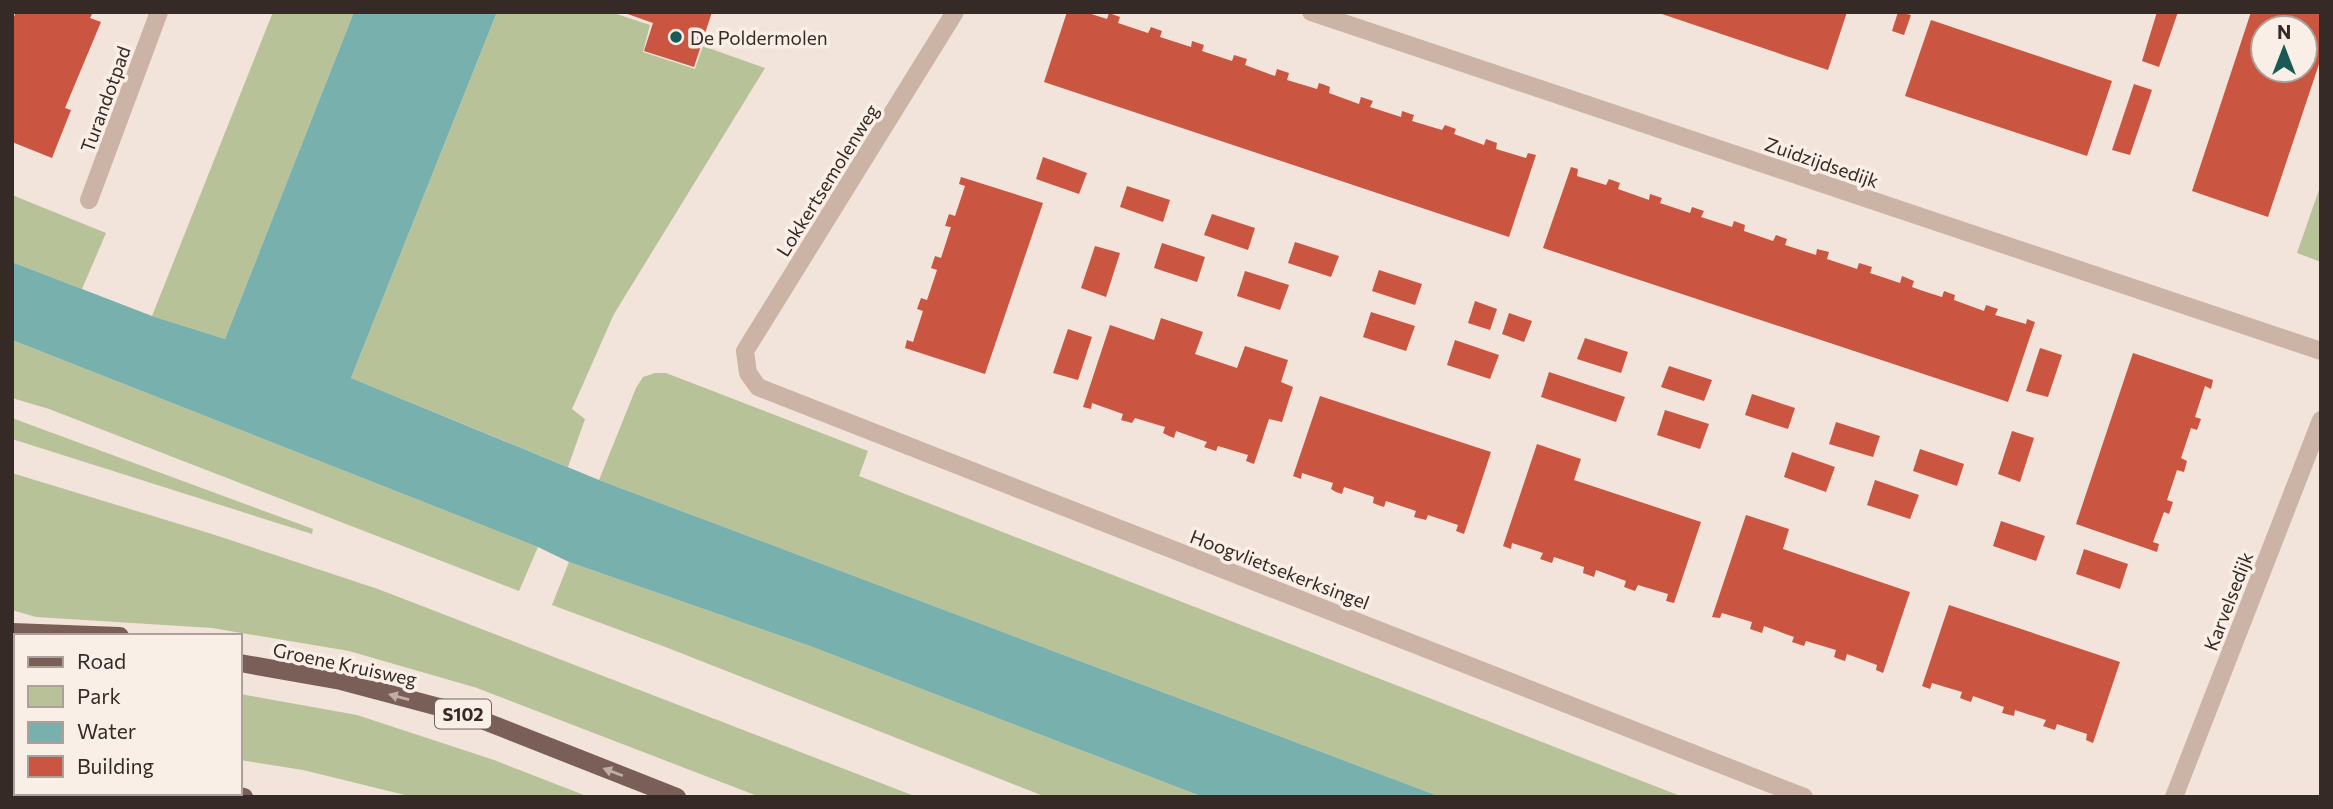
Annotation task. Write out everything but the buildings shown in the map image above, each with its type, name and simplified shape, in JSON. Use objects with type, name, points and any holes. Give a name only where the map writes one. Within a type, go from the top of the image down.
[{"type":"main road","points":[[12,632],[66,634]]},
{"type":"main road","name":"Groene Kruisweg","points":[[242,663],[341,681],[469,715],[677,797]]},
{"type":"street","name":"Turandotpad","points":[[89,200],[159,12]]},
{"type":"street","name":"Lokkertsemolenweg","points":[[748,373],[745,351],[955,12]]},
{"type":"street","name":"Zuidzijdsedijk","points":[[1311,12],[2321,351]]},
{"type":"street","name":"Hoogvlietsekerksingel","points":[[748,373],[758,387],[770,392],[1804,797]]},
{"type":"street","name":"Karvelsedijk","points":[[2174,797],[2320,422]]},
{"type":"green space","points":[[273,12],[354,12],[225,339],[152,316]]},
{"type":"green space","points":[[497,12],[611,12],[650,25],[643,52],[695,69],[703,46],[765,68],[614,314],[572,409],[585,419],[568,467],[351,378]]},
{"type":"green space","points":[[2321,184],[2321,262],[2297,253]]},
{"type":"green space","points":[[12,195],[106,233],[82,289],[12,262]]},
{"type":"green space","points":[[12,340],[538,547],[519,591],[49,409],[12,398]]},
{"type":"green space","points":[[666,373],[868,451],[859,476],[1683,797],[1441,797],[599,480],[636,388],[643,377]]},
{"type":"green space","points":[[12,418],[313,529],[312,534],[12,439]]},
{"type":"green space","points":[[12,473],[212,534],[378,589],[917,797],[760,797],[477,688],[349,651],[212,628],[36,617],[12,610]]},
{"type":"green space","points":[[569,562],[810,646],[1203,797],[1046,797],[552,605]]},
{"type":"green space","points":[[12,679],[14,679],[14,742]]},
{"type":"green space","points":[[242,694],[357,715],[494,760],[589,797],[413,797],[303,770],[242,760]]},
{"type":"water","points":[[354,12],[497,12],[351,378],[599,480],[1441,797],[1203,797],[810,646],[569,562],[538,547],[12,340],[12,262],[152,316],[225,339]]},
{"type":"place","name":"De Poldermolen","points":[[676,37]]}]
